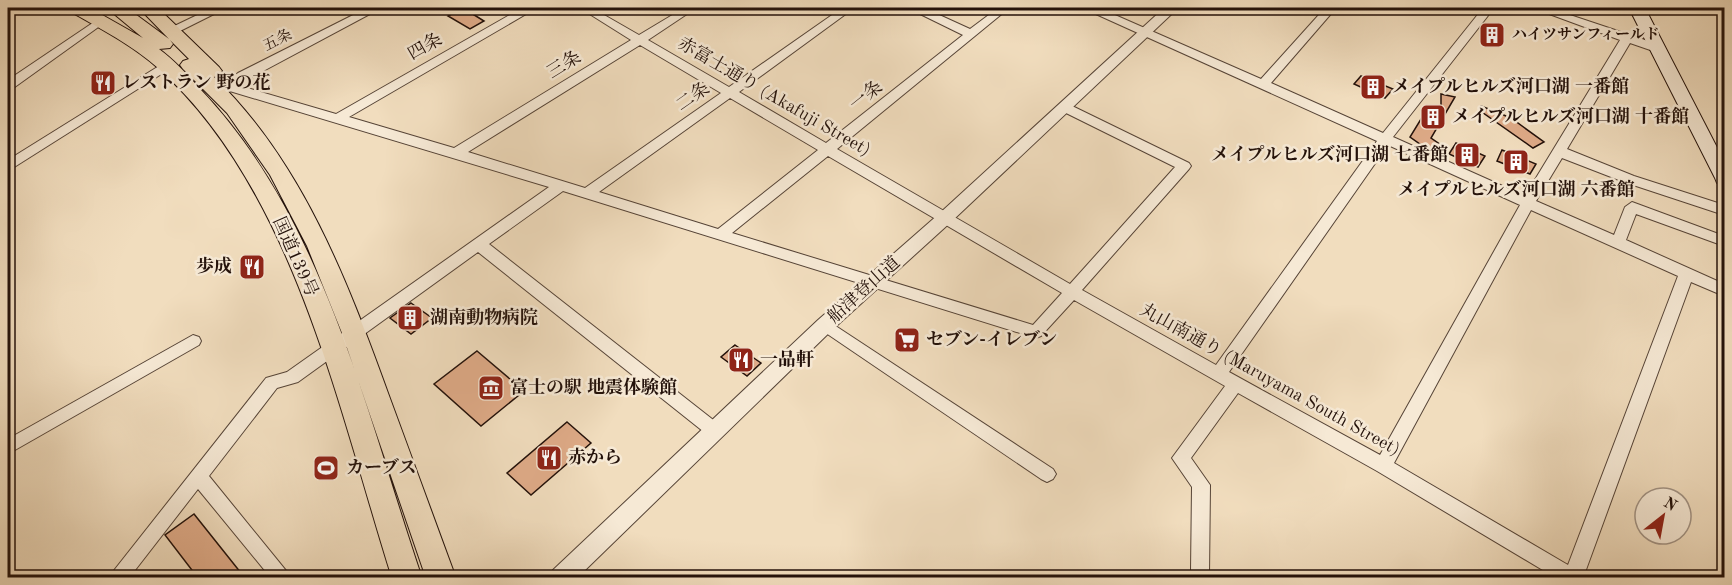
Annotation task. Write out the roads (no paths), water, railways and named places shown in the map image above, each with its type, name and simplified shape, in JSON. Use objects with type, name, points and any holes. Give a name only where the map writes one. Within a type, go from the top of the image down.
[{"type":"highway","name":"国道139号","points":[[76,8],[108,14],[186,61],[231,97],[279,172],[319,246],[354,333],[441,578]]},
{"type":"highway","points":[[148,8],[172,30],[231,97]]},
{"type":"highway","name":"国道139号","points":[[108,14],[142,46],[167,65],[201,99],[261,184],[298,262],[333,348],[407,578]]},
{"type":"main road","points":[[1637,8],[1725,178]]},
{"type":"street","points":[[172,30],[220,8]]},
{"type":"street","name":"五条","points":[[231,97],[242,76],[375,8]]},
{"type":"street","name":"四条","points":[[338,118],[530,8]]},
{"type":"street","name":"赤富士通り (Akafuji Street)","points":[[585,8],[946,217]]},
{"type":"street","name":"三条","points":[[456,153],[690,8]]},
{"type":"street","name":"二条","points":[[586,194],[849,8]]},
{"type":"street","points":[[916,8],[971,34]]},
{"type":"street","name":"一条","points":[[721,234],[1004,8]]},
{"type":"street","points":[[1090,8],[1725,290]]},
{"type":"street","name":"船津登山道","points":[[561,578],[825,325],[946,217],[1171,8]]},
{"type":"street","points":[[1263,84],[1331,8]]},
{"type":"street","points":[[1219,373],[1386,138],[1489,8]]},
{"type":"street","points":[[1539,8],[1659,49]]},
{"type":"street","points":[[8,86],[108,14]]},
{"type":"street","points":[[1383,466],[1528,203],[1626,39]]},
{"type":"street","points":[[8,166],[167,65]]},
{"type":"street","points":[[8,68],[26,73]]},
{"type":"street","points":[[231,97],[338,118],[1036,332],[1184,166],[1064,107]]},
{"type":"street","points":[[1558,151],[1629,179],[1725,210]]},
{"type":"street","points":[[117,578],[272,383],[292,377],[560,186]]},
{"type":"street","points":[[1618,243],[1632,207],[1640,208],[1725,241]]},
{"type":"street","name":"丸山南通り (Maruyama South Street)","points":[[946,217],[1072,292],[1383,466],[1573,577]]},
{"type":"street","points":[[480,245],[715,431]]},
{"type":"street","points":[[1573,577],[1687,273]]},
{"type":"street","points":[[825,325],[1047,474]]},
{"type":"street","points":[[8,447],[193,341]]},
{"type":"street","points":[[1197,578],[1200,574],[1201,485],[1181,458],[1236,383]]},
{"type":"street","points":[[198,476],[283,578]]},
{"type":"place","name":"ハイツサンフィールド","points":[[1492,35]]},
{"type":"place","name":"レストラン 野の花","points":[[103,83]]},
{"type":"place","name":"メイプルヒルズ河口湖 一番館","points":[[1373,87]]},
{"type":"place","name":"メイプルヒルズ河口湖 十番館","points":[[1433,117]]},
{"type":"place","name":"メイプルヒルズ河口湖 七番館","points":[[1467,155]]},
{"type":"place","name":"メイプルヒルズ河口湖 六番館","points":[[1516,162]]},
{"type":"place","name":"歩成","points":[[252,267]]},
{"type":"place","name":"湖南動物病院","points":[[410,318]]},
{"type":"place","name":"セブン-イレブン","points":[[907,340]]},
{"type":"place","name":"一品軒","points":[[741,360]]},
{"type":"place","name":"富士の駅 地震体験館","points":[[491,388]]},
{"type":"place","name":"赤から","points":[[549,458]]},
{"type":"place","name":"カーブス","points":[[326,468]]}]
